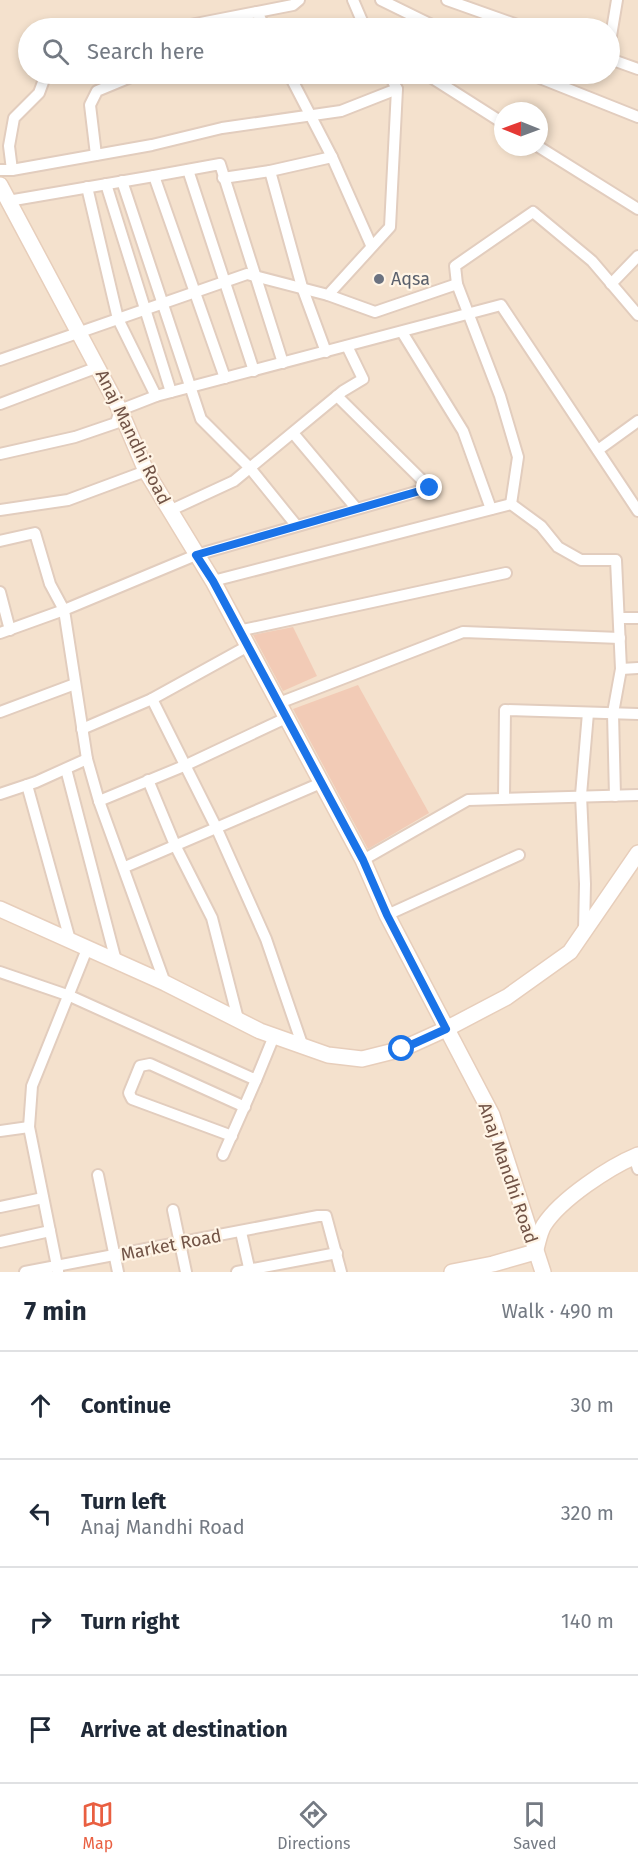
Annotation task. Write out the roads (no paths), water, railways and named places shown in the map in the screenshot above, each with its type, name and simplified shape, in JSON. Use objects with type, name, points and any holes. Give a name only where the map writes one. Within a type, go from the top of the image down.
[{"type":"street","points":[[226,18],[257,12],[276,4],[293,5],[299,0]]},
{"type":"street","points":[[353,0],[361,18]]},
{"type":"street","points":[[381,0],[418,18]]},
{"type":"street","points":[[447,0],[498,18]]},
{"type":"street","points":[[614,18],[617,0]]},
{"type":"street","points":[[257,12],[259,18]]},
{"type":"street","points":[[620,63],[638,69]]},
{"type":"street","points":[[12,170],[9,146],[14,118],[39,93],[42,84]]},
{"type":"street","points":[[96,154],[90,105],[98,91],[114,84]]},
{"type":"street","points":[[294,84],[332,157],[371,245]]},
{"type":"street","points":[[328,295],[371,245],[390,227],[397,89],[394,84]]},
{"type":"street","points":[[442,84],[494,117]]},
{"type":"street","points":[[555,84],[638,117]]},
{"type":"street","points":[[0,170],[12,170],[152,145],[222,128],[341,111],[397,89]]},
{"type":"street","points":[[548,153],[638,209]]},
{"type":"street","points":[[224,178],[270,171],[332,157]]},
{"type":"street","points":[[8,201],[220,164],[283,363]]},
{"type":"street","points":[[188,170],[254,371]]},
{"type":"street","points":[[270,171],[302,287],[326,352]]},
{"type":"street","points":[[154,176],[225,378]]},
{"type":"street","points":[[122,181],[201,419],[250,468],[296,525]]},
{"type":"street","points":[[105,184],[171,392]]},
{"type":"street","name":"Anaj Mandhi Road","points":[[0,185],[120,410],[146,471],[213,581],[363,860],[387,915],[492,1114],[543,1272]]},
{"type":"street","points":[[87,187],[118,319],[156,396]]},
{"type":"street","points":[[511,504],[518,457],[470,314],[457,284],[455,266],[534,212],[592,261],[638,315]]},
{"type":"street","points":[[611,284],[638,256]]},
{"type":"street","points":[[0,360],[247,274],[302,287],[375,312],[457,284]]},
{"type":"street","points":[[0,454],[75,437],[116,423],[120,410],[156,396],[501,305],[638,511]]},
{"type":"street","points":[[402,332],[463,431],[491,509]]},
{"type":"street","points":[[169,511],[234,481],[337,396],[363,379],[347,346]]},
{"type":"street","points":[[0,404],[98,367]]},
{"type":"street","points":[[0,592],[5,632],[196,555],[430,488],[337,396]]},
{"type":"street","points":[[598,450],[638,422]]},
{"type":"street","points":[[293,432],[357,508]]},
{"type":"street","points":[[0,510],[68,500],[146,471]]},
{"type":"street","points":[[213,581],[511,504]]},
{"type":"street","points":[[511,504],[541,526],[558,547],[581,560],[616,560],[621,669],[613,713],[615,796]]},
{"type":"street","points":[[0,541],[35,533],[50,584],[64,610],[87,759],[99,801],[125,867],[165,983]]},
{"type":"street","points":[[238,631],[506,573]]},
{"type":"street","points":[[620,618],[638,618]]},
{"type":"street","points":[[279,704],[463,632],[620,638]]},
{"type":"street","points":[[82,729],[152,699],[249,646]]},
{"type":"street","points":[[621,669],[638,668]]},
{"type":"street","points":[[0,712],[75,684]]},
{"type":"street","points":[[152,699],[216,827],[266,939],[303,1047]]},
{"type":"street","points":[[504,798],[505,710],[638,714]]},
{"type":"street","points":[[584,931],[585,884],[581,795],[588,713]]},
{"type":"street","points":[[99,801],[184,766],[286,718]]},
{"type":"street","points":[[0,794],[87,759]]},
{"type":"street","points":[[66,769],[116,960]]},
{"type":"street","points":[[148,780],[176,845],[212,918],[238,1019]]},
{"type":"street","points":[[125,867],[321,783]]},
{"type":"street","points":[[27,785],[70,940]]},
{"type":"street","points":[[363,860],[468,800],[638,795]]},
{"type":"street","points":[[0,909],[116,960],[274,1036],[328,1055],[362,1059],[402,1049],[446,1029],[507,997],[570,952],[638,853]]},
{"type":"street","points":[[387,915],[519,855]]},
{"type":"street","points":[[57,1269],[28,1127],[32,1086],[87,949]]},
{"type":"street","points":[[0,972],[70,996],[256,1080]]},
{"type":"street","points":[[223,1155],[274,1036]]},
{"type":"street","points":[[232,1136],[132,1099],[129,1093],[140,1066],[150,1064],[244,1107]]},
{"type":"street","points":[[0,1131],[28,1127]]},
{"type":"street","points":[[452,1272],[494,1268],[535,1252],[542,1227],[556,1209],[600,1177],[637,1160]]},
{"type":"street","points":[[98,1175],[118,1272]]},
{"type":"street","points":[[0,1207],[43,1198]]},
{"type":"street","points":[[173,1210],[186,1272]]},
{"type":"street","points":[[241,1232],[326,1216],[341,1272]]},
{"type":"street","points":[[0,1242],[50,1231]]},
{"type":"street","name":"Market Road","points":[[25,1272],[57,1269],[241,1232],[250,1271]]},
{"type":"street","points":[[237,1272],[337,1253]]},
{"type":"place","name":"Aqsa","points":[[379,279]]}]
